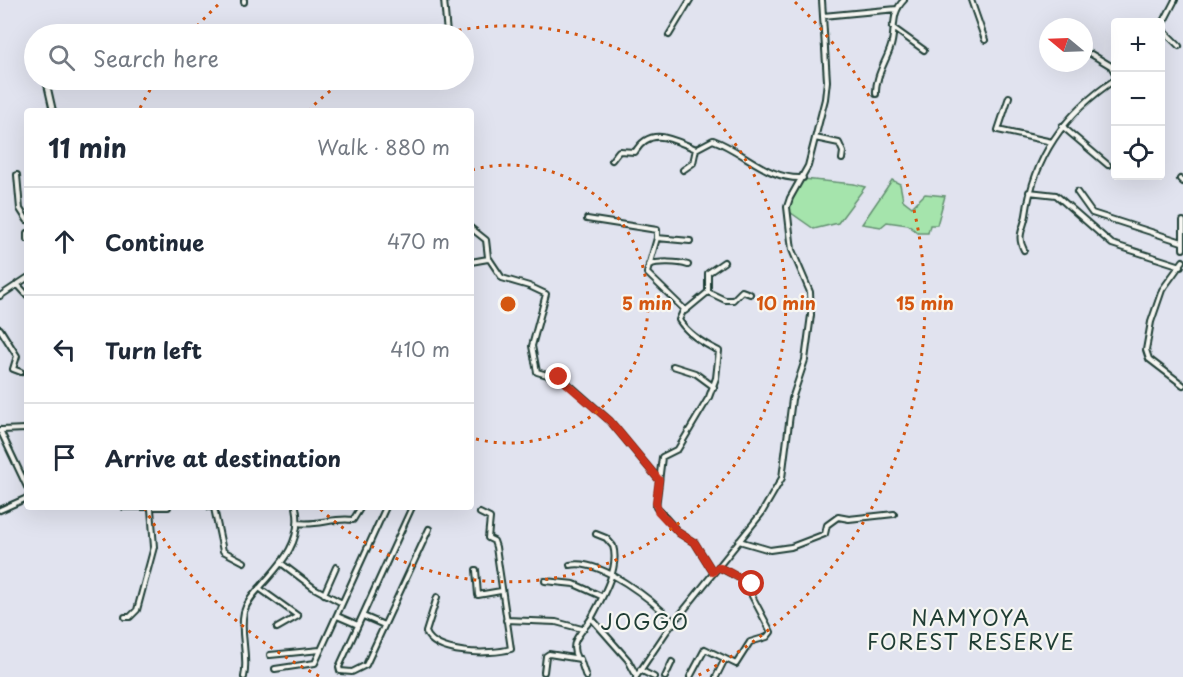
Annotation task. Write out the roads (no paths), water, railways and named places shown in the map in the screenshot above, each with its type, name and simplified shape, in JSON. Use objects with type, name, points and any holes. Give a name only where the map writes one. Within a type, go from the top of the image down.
[{"type":"street","points":[[444,0],[446,24]]},
{"type":"street","points":[[669,34],[690,0]]},
{"type":"street","points":[[637,676],[674,622],[772,499],[781,482],[792,399],[807,351],[811,298],[792,250],[787,216],[790,198],[803,178],[827,87],[822,0]]},
{"type":"street","points":[[876,94],[884,58],[891,48],[892,27],[897,9],[904,0]]},
{"type":"street","points":[[971,0],[985,40]]},
{"type":"street","points":[[1165,20],[1175,0]]},
{"type":"street","points":[[823,16],[897,9]]},
{"type":"street","points":[[892,27],[924,50]]},
{"type":"street","points":[[1165,32],[1179,46]]},
{"type":"street","points":[[1093,55],[1108,64],[1113,72]]},
{"type":"street","points":[[1024,250],[1019,238],[1038,162],[1062,126],[1111,81]]},
{"type":"street","points":[[48,90],[52,108]]},
{"type":"street","points":[[1009,98],[998,130],[1052,142]]},
{"type":"street","points":[[1062,126],[1108,165]]},
{"type":"street","points":[[612,159],[620,151],[636,152],[642,141],[650,137],[675,139],[696,149]]},
{"type":"street","points":[[815,138],[839,143],[843,152],[842,159]]},
{"type":"street","points":[[696,149],[713,140],[732,147],[768,172],[790,178],[803,178]]},
{"type":"street","points":[[683,170],[693,163],[696,149]]},
{"type":"street","points":[[17,175],[20,209],[24,215]]},
{"type":"street","points":[[1029,192],[1056,195],[1112,244],[1182,264],[1162,290],[1151,322],[1146,350],[1149,358],[1183,385]]},
{"type":"street","points":[[1077,192],[1092,213],[1182,242]]},
{"type":"street","points":[[587,219],[657,230],[657,238],[648,265],[648,274],[664,287],[685,311]]},
{"type":"street","points":[[1183,224],[1183,249]]},
{"type":"street","points":[[474,230],[486,240],[488,259],[502,278],[546,294],[532,346],[537,372],[564,380],[610,421],[659,480]]},
{"type":"street","points":[[657,238],[690,241]]},
{"type":"street","points":[[474,261],[488,259]]},
{"type":"street","points":[[648,265],[660,261],[670,265],[688,265]]},
{"type":"street","points":[[708,292],[708,273],[724,262]]},
{"type":"street","points":[[0,296],[24,280]]},
{"type":"street","points":[[17,284],[24,292]]},
{"type":"street","points":[[708,292],[725,300],[733,300],[742,291],[750,294]]},
{"type":"street","points":[[708,292],[685,311],[679,320],[684,328],[719,351],[714,387],[678,450],[662,457],[656,502],[658,511],[679,533],[695,543],[713,572]]},
{"type":"street","points":[[0,329],[16,356],[13,369],[21,372]]},
{"type":"street","points":[[673,366],[695,373],[714,387]]},
{"type":"street","points":[[24,429],[0,430],[24,481]]},
{"type":"street","points":[[0,510],[24,499]]},
{"type":"street","points":[[125,617],[130,617],[137,610],[154,547],[151,510]]},
{"type":"street","points":[[213,510],[223,551],[244,562]]},
{"type":"street","points":[[244,677],[244,612],[249,599],[281,563],[293,544],[298,523],[296,510]]},
{"type":"street","points":[[298,523],[313,525],[343,517],[353,520],[359,510]]},
{"type":"street","points":[[275,669],[315,663],[385,510]]},
{"type":"street","points":[[411,510],[339,667],[342,672],[352,674],[366,665],[429,529]]},
{"type":"street","points":[[437,597],[426,632],[430,640],[447,649],[474,651],[508,650],[512,646],[501,591],[496,547],[494,541],[488,538],[490,518],[480,513]]},
{"type":"street","points":[[739,541],[766,550],[786,549],[825,534],[827,525],[835,518],[894,514]]},
{"type":"street","points":[[577,658],[575,645],[582,629],[592,618],[612,577],[615,560],[613,546],[606,538],[596,534]]},
{"type":"street","points":[[281,563],[324,594],[342,603]]},
{"type":"street","points":[[570,565],[587,565],[612,577],[647,597],[674,622]]},
{"type":"street","points":[[324,594],[336,567]]},
{"type":"street","points":[[690,677],[705,649],[736,664],[750,642],[767,637],[771,632],[752,595],[752,584],[718,567]]},
{"type":"street","points":[[476,570],[478,595],[501,591]]},
{"type":"street","points":[[545,581],[574,584],[601,596]]},
{"type":"street","points":[[259,588],[298,616],[277,628]]},
{"type":"street","points":[[337,616],[358,625]]},
{"type":"street","points":[[363,616],[384,625]]},
{"type":"street","points":[[592,618],[628,660],[637,676]]},
{"type":"street","points":[[506,620],[556,622],[582,629]]},
{"type":"street","points":[[270,655],[320,650]]},
{"type":"street","points":[[544,672],[547,654],[577,658],[582,662],[586,677]]},
{"type":"street","points":[[716,677],[725,659]]},
{"type":"street","points":[[664,677],[672,662]]},
{"type":"street","points":[[640,670],[654,677]]},
{"type":"district","name":"JOGGO","points":[[645,623]]},
{"type":"district","name":"NAMYOYA FOREST RESERVE","points":[[971,631]]}]
